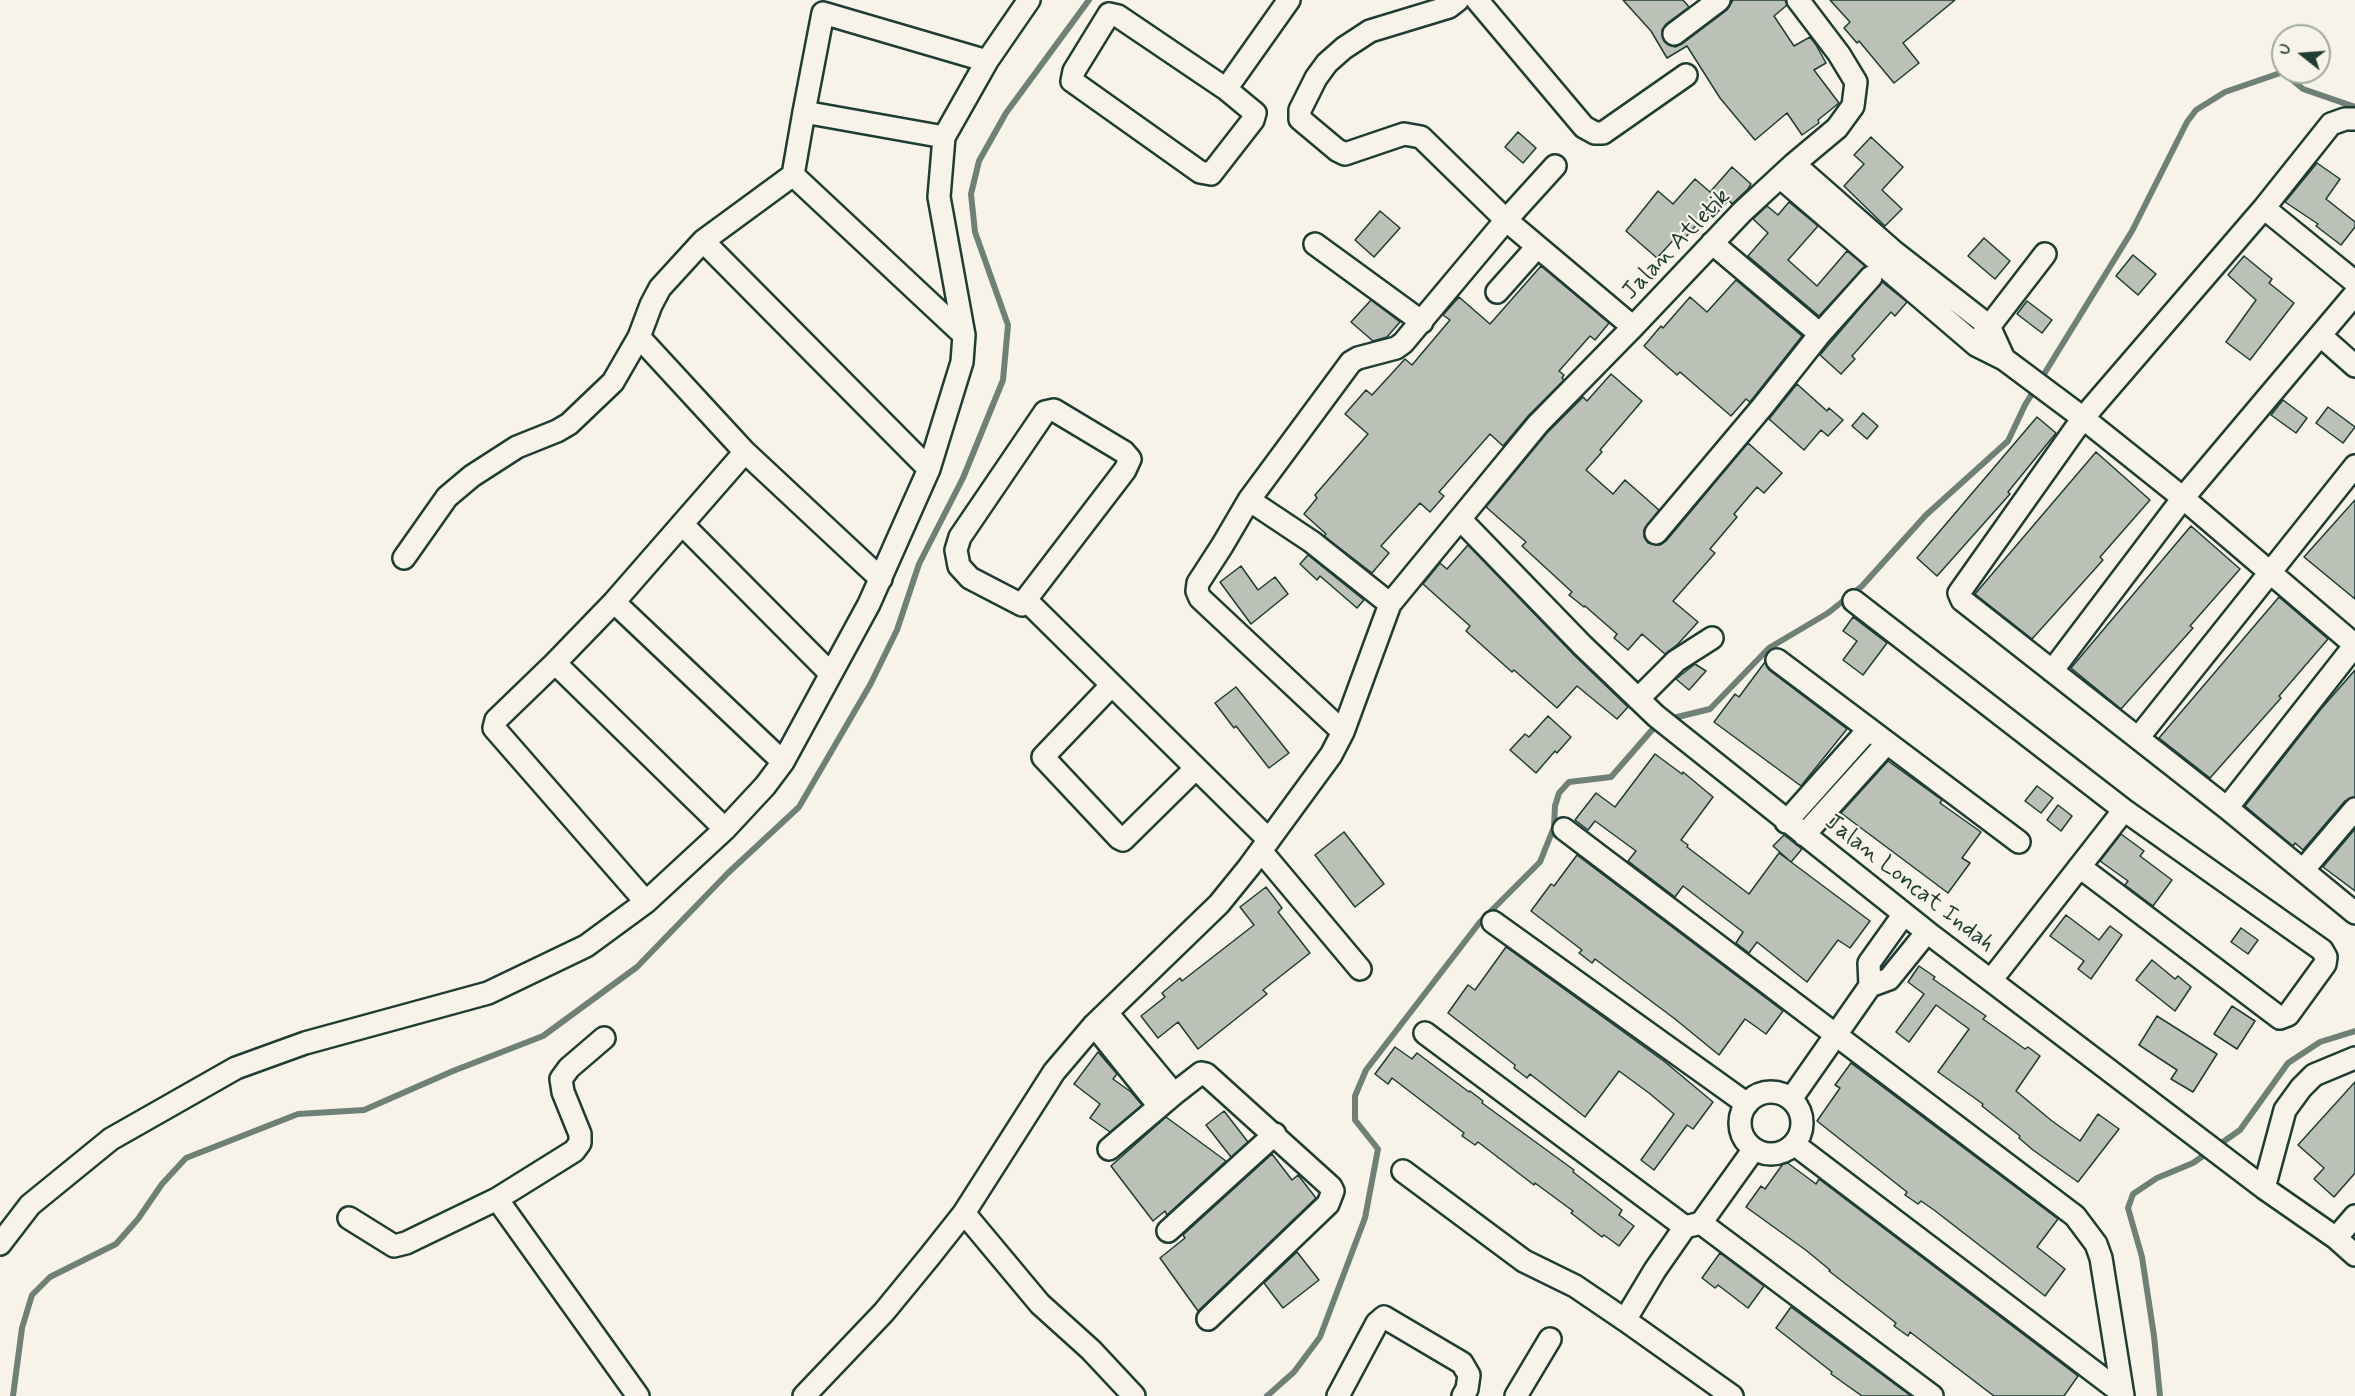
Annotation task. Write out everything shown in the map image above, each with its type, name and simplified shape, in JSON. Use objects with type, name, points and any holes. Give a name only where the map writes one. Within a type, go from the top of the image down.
[{"type":"street","points":[[0,1244],[30,1205],[111,1139],[236,1068],[304,1043],[488,993],[586,946],[646,902],[725,829],[765,786],[783,762],[869,604],[929,469],[962,362],[964,335],[939,197],[944,137],[987,61],[1029,0]]},
{"type":"street","points":[[1226,88],[1289,0]]},
{"type":"street","points":[[1458,0],[1449,7],[1370,31],[1344,48],[1327,63],[1316,78],[1300,113],[1303,122],[1345,154],[1404,134],[1421,137],[1506,220],[1634,327]]},
{"type":"street","points":[[1477,0],[1584,127],[1595,133],[1603,133],[1686,75]]},
{"type":"street","points":[[1674,34],[1719,0]]},
{"type":"street","name":"Jalan Atletik","points":[[804,1396],[884,1312],[964,1213],[1054,1072],[1101,1019],[1219,904],[1265,846],[1331,755],[1343,732],[1390,604],[1538,424],[1634,327],[1712,243],[1837,128],[1853,106],[1856,82],[1839,54],[1798,0]]},
{"type":"street","points":[[404,558],[447,497],[472,476],[518,447],[557,432],[594,402],[614,382],[639,337],[660,288],[703,242],[793,175],[824,6],[987,61]]},
{"type":"street","points":[[1111,14],[1118,16],[1226,88],[1256,115],[1214,172],[1208,175],[1200,172],[1075,83],[1072,78],[1106,17],[1111,14]]},
{"type":"street","points":[[804,112],[944,137]]},
{"type":"street","points":[[2355,119],[2331,124],[2264,208],[2083,418],[1959,593],[1962,600],[2304,869],[2355,913]]},
{"type":"street","points":[[1343,732],[1200,598],[1197,591],[1198,582],[1249,500],[1351,362],[1396,348],[1422,322],[1506,220],[1555,166]]},
{"type":"street","points":[[1788,171],[1989,326],[2004,359]]},
{"type":"street","points":[[1788,171],[1976,345],[2004,359],[2083,418],[2182,498],[2355,645],[2227,808]]},
{"type":"street","points":[[793,175],[964,335]]},
{"type":"street","points":[[2264,208],[2355,282]]},
{"type":"street","points":[[703,242],[929,469]]},
{"type":"street","points":[[1712,243],[1820,334]]},
{"type":"street","points":[[1315,244],[1422,322]]},
{"type":"street","points":[[1497,292],[1537,247]]},
{"type":"street","points":[[1976,345],[2045,254]]},
{"type":"street","points":[[1656,533],[1763,406],[1820,334],[1871,277]]},
{"type":"street","points":[[2052,671],[2182,498],[2355,294]]},
{"type":"street","points":[[2320,336],[2355,366]]},
{"type":"street","points":[[639,337],[745,452],[881,579]]},
{"type":"street","points":[[1025,602],[1125,470],[1130,459],[1124,452],[1054,410],[1045,412],[960,537],[956,550],[959,566],[970,578],[1030,605],[1265,846],[1360,969]]},
{"type":"street","points":[[646,902],[495,731],[496,720],[614,602],[745,452]]},
{"type":"street","points":[[2138,738],[2355,466]]},
{"type":"street","points":[[1249,500],[1312,542],[1390,604]]},
{"type":"street","name":"Jalan Loncat Indah","points":[[1460,519],[1583,646],[1662,721],[1927,932],[2256,1181],[2336,1238],[2355,1255]]},
{"type":"street","points":[[682,524],[831,674]]},
{"type":"street","points":[[1854,601],[2124,810],[2322,950],[2326,957],[2325,964],[2288,1015],[2280,1018],[2080,867]]},
{"type":"street","points":[[614,602],[783,762]]},
{"type":"street","points":[[1025,602],[1108,689],[1265,846]]},
{"type":"street","points":[[1638,699],[1676,661],[1712,638]]},
{"type":"street","points":[[1777,660],[2019,842]]},
{"type":"street","points":[[555,663],[725,829]]},
{"type":"street","points":[[1108,689],[1043,756],[1119,838],[1123,840],[1192,772]]},
{"type":"street","points":[[1786,822],[1869,729]]},
{"type":"street","points":[[1804,835],[1887,743]]},
{"type":"street","points":[[2304,869],[2355,809]]},
{"type":"street","points":[[1992,979],[2124,810]]},
{"type":"street","points":[[1564,829],[2075,1216],[2087,1229],[2101,1258],[2122,1395]]},
{"type":"street","points":[[1870,986],[1869,963],[1904,914]]},
{"type":"street","points":[[1494,922],[1747,1104]]},
{"type":"street","points":[[1791,1099],[1870,986],[1889,979],[1927,932]]},
{"type":"street","points":[[1101,1019],[1166,1100]]},
{"type":"street","points":[[1425,1033],[1932,1396]]},
{"type":"street","points":[[349,1218],[394,1246],[406,1244],[497,1199],[574,1151],[580,1143],[580,1134],[563,1092],[561,1079],[569,1068],[604,1038]]},
{"type":"street","points":[[2256,1181],[2285,1110],[2301,1088],[2314,1075],[2355,1058]]},
{"type":"street","points":[[1109,1149],[1201,1073],[1206,1074],[1275,1134],[1331,1187],[1333,1191],[1328,1204],[1208,1319]]},
{"type":"street","points":[[1773,1092],[1791,1099],[1798,1107],[1802,1117],[1802,1128],[1794,1144],[1784,1152],[1773,1154],[1754,1149],[1742,1133],[1740,1123],[1747,1104],[1754,1097],[1773,1092]]},
{"type":"street","points":[[1168,1231],[1275,1134]]},
{"type":"street","points":[[1794,1144],[2122,1395]]},
{"type":"street","points":[[1625,1320],[1655,1270],[1754,1149]]},
{"type":"street","points":[[1403,1171],[1524,1262],[1575,1286],[1732,1396]]},
{"type":"street","points":[[497,1199],[638,1396]]},
{"type":"street","points":[[964,1213],[1040,1304],[1091,1350],[1134,1396]]},
{"type":"street","points":[[2336,1238],[2355,1216]]},
{"type":"street","points":[[1338,1396],[1377,1323],[1384,1317],[1462,1363],[1469,1375],[1467,1389],[1463,1396]]},
{"type":"street","points":[[1516,1396],[1550,1339]]},
{"type":"building","points":[[1623,0],[1683,0],[1689,7],[1666,24],[1662,30],[1664,41],[1675,47],[1727,10],[1733,0],[1785,0],[1787,5],[1774,16],[1794,46],[1810,37],[1816,45],[1826,63],[1814,70],[1839,103],[1818,120],[1819,123],[1802,135],[1787,113],[1755,140],[1720,98],[1687,46],[1667,58],[1651,31]]},
{"type":"building","points":[[1830,0],[1955,0],[1903,43],[1919,63],[1894,83],[1859,41],[1857,43],[1844,28],[1850,22]]},
{"type":"building","points":[[1518,132],[1536,148],[1523,163],[1505,147]]},
{"type":"building","points":[[1871,137],[1903,167],[1882,190],[1902,209],[1885,226],[1844,186],[1864,164],[1854,155]]},
{"type":"building","points":[[2317,163],[2340,179],[2326,199],[2355,222],[2355,227],[2341,245],[2316,226],[2318,224],[2285,202]]},
{"type":"building","points":[[1732,167],[1751,184],[1748,189],[1732,204],[1729,200],[1713,217],[1708,212],[1683,240],[1678,235],[1657,258],[1626,231],[1658,191],[1673,204],[1695,179],[1710,192]]},
{"type":"building","points":[[1789,202],[1818,226],[1788,260],[1817,286],[1847,251],[1865,266],[1819,316],[1748,256],[1768,233],[1753,219],[1767,206],[1778,215]]},
{"type":"building","points":[[1380,211],[1400,228],[1374,257],[1355,240]]},
{"type":"building","points":[[1984,238],[2010,261],[1995,279],[1968,256]]},
{"type":"building","points":[[2133,255],[2156,274],[2138,295],[2116,276]]},
{"type":"building","points":[[2244,256],[2272,279],[2269,283],[2294,303],[2250,360],[2226,342],[2256,300],[2228,275]]},
{"type":"building","points":[[1541,266],[1609,323],[1595,340],[1590,336],[1559,371],[1564,375],[1562,378],[1564,380],[1529,415],[1503,446],[1490,434],[1439,492],[1444,496],[1430,512],[1420,503],[1381,546],[1389,553],[1372,573],[1324,536],[1326,534],[1304,514],[1317,498],[1315,495],[1368,434],[1345,414],[1366,390],[1372,395],[1405,359],[1412,365],[1450,320],[1443,315],[1459,297],[1490,324]]},
{"type":"building","points":[[1736,280],[1802,336],[1750,402],[1746,399],[1731,416],[1680,372],[1677,375],[1644,346],[1690,297],[1707,312]]},
{"type":"building","points":[[1882,282],[1907,302],[1895,316],[1891,312],[1852,356],[1855,359],[1841,374],[1820,355]]},
{"type":"building","points":[[1371,300],[1400,322],[1387,337],[1373,341],[1351,322]]},
{"type":"building","points":[[2027,301],[2052,320],[2042,333],[2017,314]]},
{"type":"building","points":[[1611,374],[1642,401],[1586,470],[1613,494],[1625,480],[1659,510],[1644,530],[1644,537],[1648,543],[1660,545],[1666,541],[1748,443],[1782,473],[1764,493],[1757,487],[1734,514],[1737,517],[1710,549],[1715,553],[1673,601],[1698,622],[1678,644],[1665,654],[1642,634],[1628,650],[1614,638],[1617,634],[1569,595],[1572,592],[1522,546],[1526,542],[1486,507],[1547,433],[1583,397],[1587,401]]},
{"type":"building","points":[[1797,384],[1827,411],[1829,408],[1843,420],[1828,436],[1821,430],[1804,450],[1769,419]]},
{"type":"building","points":[[2283,400],[2307,418],[2296,433],[2271,415]]},
{"type":"building","points":[[2328,407],[2355,427],[2343,443],[2316,423]]},
{"type":"building","points":[[1863,413],[1878,426],[1867,439],[1852,426]]},
{"type":"building","points":[[2037,417],[2056,433],[2008,492],[2010,494],[1937,576],[1917,558]]},
{"type":"building","points":[[2096,452],[2150,500],[2100,557],[2103,560],[2032,639],[1975,594]]},
{"type":"building","points":[[2355,500],[2355,599],[2304,557]]},
{"type":"building","points":[[2191,526],[2240,569],[2190,626],[2193,628],[2121,709],[2071,668]]},
{"type":"building","points":[[1468,545],[1574,655],[1628,707],[1617,719],[1577,686],[1557,708],[1466,631],[1470,626],[1423,584],[1440,563],[1447,569]]},
{"type":"building","points":[[1308,555],[1364,600],[1357,608],[1320,576],[1317,580],[1300,564]]},
{"type":"building","points":[[1241,566],[1258,590],[1275,577],[1288,594],[1251,624],[1220,582]]},
{"type":"building","points":[[2279,597],[2328,639],[2279,696],[2281,698],[2210,778],[2159,738]]},
{"type":"building","points":[[1853,617],[1887,643],[1863,675],[1843,660],[1857,641],[1843,631]]},
{"type":"building","points":[[1765,662],[1769,670],[1847,729],[1801,786],[1714,722],[1735,694],[1739,697]]},
{"type":"building","points":[[1695,664],[1706,671],[1689,690],[1676,679]]},
{"type":"building","points":[[2355,670],[2355,797],[2345,801],[2303,850],[2295,843],[2293,846],[2245,806],[2321,709]]},
{"type":"building","points":[[1236,687],[1289,753],[1269,768],[1215,703]]},
{"type":"building","points":[[1548,716],[1571,737],[1536,773],[1510,750],[1525,734],[1529,737]]},
{"type":"building","points":[[1655,754],[1682,774],[1683,772],[1713,797],[1681,840],[1688,845],[1687,847],[1749,894],[1779,853],[1870,921],[1850,948],[1838,940],[1807,982],[1757,942],[1749,953],[1736,943],[1743,932],[1683,886],[1675,897],[1628,861],[1636,851],[1595,821],[1588,830],[1575,820],[1596,793],[1615,807]]},
{"type":"building","points":[[1888,761],[1942,800],[1940,803],[1981,832],[1962,858],[1970,863],[1948,893],[1841,813]]},
{"type":"building","points":[[2037,786],[2053,798],[2041,813],[2025,801]]},
{"type":"building","points":[[2058,805],[2072,816],[2061,831],[2047,820]]},
{"type":"building","points":[[2355,829],[2355,891],[2323,867]]},
{"type":"building","points":[[1344,832],[1384,884],[1355,907],[1315,855]]},
{"type":"building","points":[[2121,834],[2144,851],[2140,856],[2172,880],[2153,906],[2125,885],[2128,881],[2100,861]]},
{"type":"building","points":[[1784,835],[1802,849],[1791,862],[1773,846]]},
{"type":"building","points":[[1577,855],[1783,1011],[1766,1034],[1745,1019],[1719,1055],[1595,959],[1592,963],[1579,953],[1582,950],[1531,911],[1551,884],[1554,886]]},
{"type":"building","points":[[1266,887],[1282,908],[1278,912],[1310,953],[1263,990],[1267,994],[1198,1049],[1178,1022],[1158,1038],[1141,1016],[1165,997],[1162,993],[1180,978],[1182,981],[1254,925],[1240,907]]},
{"type":"building","points":[[2066,915],[2099,940],[2110,926],[2122,935],[2091,979],[2078,969],[2084,961],[2050,936]]},
{"type":"building","points":[[2241,928],[2258,940],[2248,954],[2231,942]]},
{"type":"building","points":[[1506,947],[1665,1062],[1713,1102],[1693,1129],[1687,1125],[1654,1170],[1641,1160],[1674,1114],[1649,1093],[1619,1071],[1585,1117],[1530,1074],[1527,1078],[1514,1068],[1515,1065],[1448,1013],[1468,985],[1475,990]]},
{"type":"building","points":[[2152,960],[2175,979],[2178,976],[2191,987],[2175,1011],[2136,980]]},
{"type":"building","points":[[1919,966],[1935,977],[1933,979],[1986,1016],[1983,1019],[2025,1049],[2028,1047],[2040,1056],[2016,1091],[2052,1121],[2080,1141],[2098,1114],[2119,1129],[2078,1182],[2033,1150],[2019,1138],[2020,1136],[1982,1106],[1983,1104],[1938,1072],[1969,1029],[1936,1005],[1909,1042],[1896,1032],[1924,994],[1908,982]]},
{"type":"building","points":[[2232,1006],[2255,1021],[2237,1049],[2214,1034]]},
{"type":"building","points":[[2157,1016],[2217,1054],[2193,1092],[2171,1079],[2177,1070],[2139,1045]]},
{"type":"building","points":[[1395,1047],[1412,1059],[1417,1053],[1470,1091],[1483,1101],[1482,1103],[1574,1170],[1573,1172],[1622,1210],[1619,1215],[1634,1226],[1619,1246],[1604,1235],[1602,1237],[1571,1213],[1573,1211],[1535,1183],[1534,1185],[1478,1142],[1475,1145],[1462,1136],[1464,1133],[1392,1078],[1388,1084],[1375,1074]]},
{"type":"building","points":[[1098,1052],[1117,1074],[1113,1079],[1131,1092],[1142,1105],[1110,1132],[1090,1118],[1100,1104],[1074,1084]]},
{"type":"building","points":[[1851,1063],[2058,1219],[2037,1247],[2065,1269],[2045,1296],[1934,1210],[1921,1201],[1918,1204],[1905,1195],[1907,1192],[1817,1121],[1840,1088],[1835,1085]]},
{"type":"building","points":[[2355,1082],[2355,1173],[2334,1197],[2314,1179],[2324,1168],[2298,1145]]},
{"type":"building","points":[[1224,1111],[1248,1142],[1231,1157],[1206,1125]]},
{"type":"building","points":[[1166,1117],[1226,1161],[1167,1215],[1165,1211],[1153,1221],[1111,1166]]},
{"type":"building","points":[[1272,1154],[1292,1180],[1298,1175],[1316,1198],[1198,1311],[1160,1258],[1185,1238],[1183,1235]]},
{"type":"building","points":[[1785,1161],[1816,1184],[1819,1179],[2078,1376],[2064,1396],[1994,1396],[1910,1332],[1908,1336],[1894,1326],[1896,1323],[1807,1251],[1746,1207],[1761,1186],[1765,1189]]},
{"type":"building","points":[[1297,1252],[1319,1280],[1283,1308],[1264,1283]]},
{"type":"building","points":[[1720,1253],[1764,1286],[1748,1308],[1718,1285],[1715,1288],[1702,1278]]},
{"type":"building","points":[[1791,1307],[1911,1396],[1862,1396],[1831,1374],[1832,1372],[1776,1328]]},
{"type":"waterway","points":[[13,1396],[22,1328],[32,1295],[50,1277],[116,1244],[138,1219],[162,1184],[186,1158],[298,1114],[364,1110],[453,1071],[543,1036],[637,967],[728,873],[799,807],[870,685],[897,630],[919,564],[963,478],[1003,380],[1008,325],[975,232],[971,194],[979,161],[1006,113],[1089,0]]},
{"type":"waterway","points":[[1669,719],[1710,709],[1769,648],[1828,613],[1862,586],[1926,515],[2008,441],[2025,405],[2132,231],[2187,122],[2196,110],[2225,92],[2283,72],[2303,89],[2355,107]]},
{"type":"waterway","points":[[1267,1396],[1294,1372],[1320,1337],[1365,1218],[1378,1149],[1355,1120],[1355,1096],[1366,1070],[1480,922],[1540,862],[1554,827],[1555,806],[1559,793],[1569,782],[1611,777],[1652,730],[1660,725]]},
{"type":"waterway","points":[[2160,1396],[2142,1257],[2128,1208],[2133,1194],[2157,1178],[2193,1163],[2240,1130],[2288,1063],[2320,1042],[2355,1031]]}]
